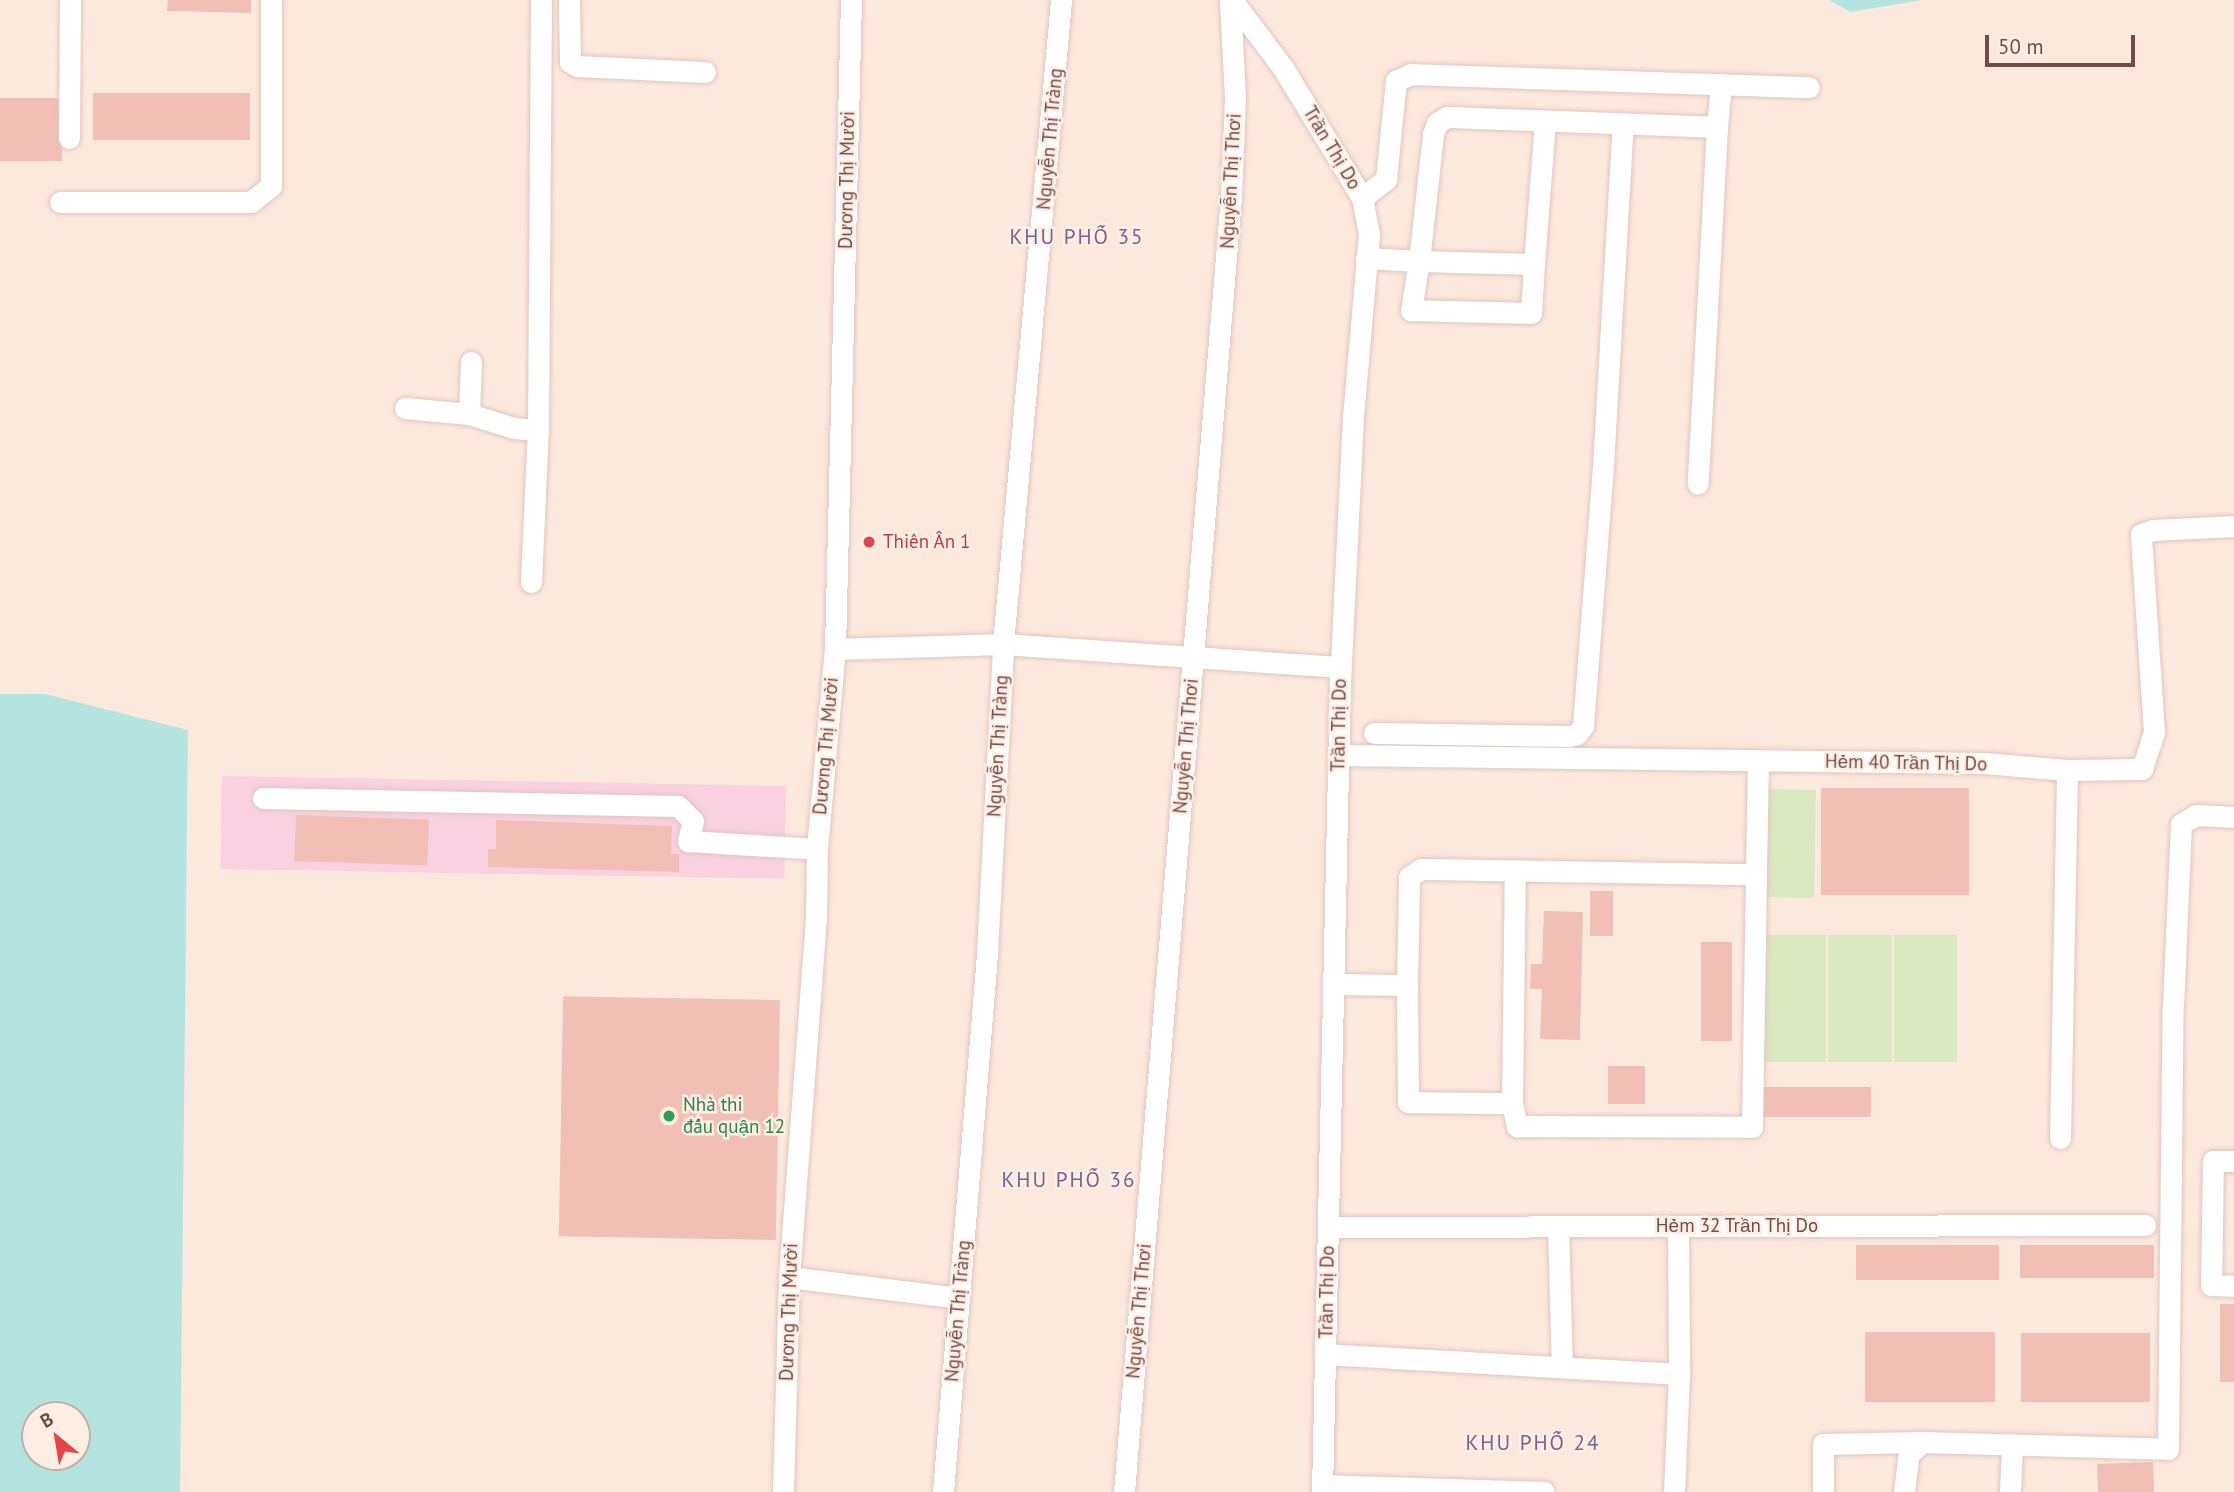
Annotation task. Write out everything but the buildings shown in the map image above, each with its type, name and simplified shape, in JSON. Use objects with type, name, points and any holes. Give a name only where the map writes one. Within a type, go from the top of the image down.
[{"type":"street","points":[[69,138],[70,0]]},
{"type":"street","points":[[60,202],[251,202],[271,186],[271,0]]},
{"type":"street","points":[[531,582],[538,430],[541,0]]},
{"type":"street","points":[[569,0],[570,62],[577,66],[705,72]]},
{"type":"street","name":"Dương Thị Mười","points":[[783,1492],[789,1277],[816,919],[817,849],[835,649],[852,0]]},
{"type":"street","name":"Nguyễn Thị Tràng","points":[[943,1492],[987,954],[1003,644],[1061,0]]},
{"type":"street","name":"Trần Thị Do","points":[[1231,0],[1283,68],[1362,198],[1369,234],[1353,417],[1340,667],[1322,1489]]},
{"type":"street","name":"Nguyễn Thị Thơi","points":[[1124,1492],[1231,197],[1235,97],[1231,0]]},
{"type":"street","points":[[1362,198],[1386,179],[1396,81],[1412,74],[1809,87]]},
{"type":"street","points":[[1698,483],[1721,84]]},
{"type":"street","points":[[1545,121],[1531,313],[1411,310],[1433,134],[1437,123],[1447,117],[1717,127]]},
{"type":"street","points":[[1374,733],[1569,736],[1577,734],[1583,726],[1603,466],[1623,124]]},
{"type":"street","points":[[1366,258],[1534,264]]},
{"type":"street","points":[[469,414],[471,362]]},
{"type":"street","points":[[405,408],[469,414],[514,428],[538,430]]},
{"type":"street","name":"Hẻm 40 Trần Thị Do","points":[[1338,755],[1984,763],[2067,770],[2142,769],[2154,732],[2141,534],[2154,530],[2234,526]]},
{"type":"street","points":[[835,649],[1003,644],[1340,667]]},
{"type":"street","points":[[1515,870],[1511,1103],[1517,1126],[1752,1127],[1758,762]]},
{"type":"street","points":[[2060,1138],[2067,770]]},
{"type":"street","points":[[263,798],[678,806],[693,821],[688,841],[817,849]]},
{"type":"street","points":[[1823,1492],[1823,1444],[1923,1442],[2168,1449],[2173,1006],[2181,824],[2196,815],[2234,817]]},
{"type":"street","points":[[1511,1103],[1408,1102],[1409,877],[1421,869],[1756,874]]},
{"type":"street","points":[[1333,984],[1407,985]]},
{"type":"street","points":[[2234,1161],[2213,1161],[2211,1285],[2234,1286]]},
{"type":"street","name":"Hẻm 32 Trần Thị Do","points":[[1328,1227],[2145,1225]]},
{"type":"street","points":[[1558,1227],[1562,1366]]},
{"type":"street","points":[[1674,1492],[1679,1374],[1678,1227]]},
{"type":"street","points":[[789,1277],[959,1298]]},
{"type":"street","points":[[1325,1354],[1679,1374]]},
{"type":"street","points":[[1905,1492],[1909,1454],[1923,1442]]},
{"type":"street","points":[[2010,1492],[2012,1444]]},
{"type":"street","points":[[1322,1489],[1544,1492]]},
{"type":"shaded area","points":[[222,776],[786,786],[784,879],[220,869]]},
{"type":"green space","points":[[1768,789],[1816,790],[1814,898],[1766,897]]},
{"type":"green space","points":[[1762,935],[1826,935],[1826,1062],[1762,1062]]},
{"type":"green space","points":[[1828,935],[1892,935],[1892,1062],[1828,1062]]},
{"type":"green space","points":[[1894,935],[1957,935],[1957,1062],[1894,1062]]},
{"type":"water","points":[[1829,0],[1922,0],[1851,12]]},
{"type":"water","points":[[0,694],[45,694],[188,730],[180,1492],[0,1492]]},
{"type":"place","name":"Thiên Ân 1","points":[[869,542]]},
{"type":"place","name":"Nhà thi đấu quận 12","points":[[669,1116]]},
{"type":"district","name":"KHU PHỐ 35","points":[[1077,237]]},
{"type":"district","name":"KHU PHỐ 36","points":[[1069,1180]]},
{"type":"district","name":"KHU PHỐ 24","points":[[1533,1443]]}]
